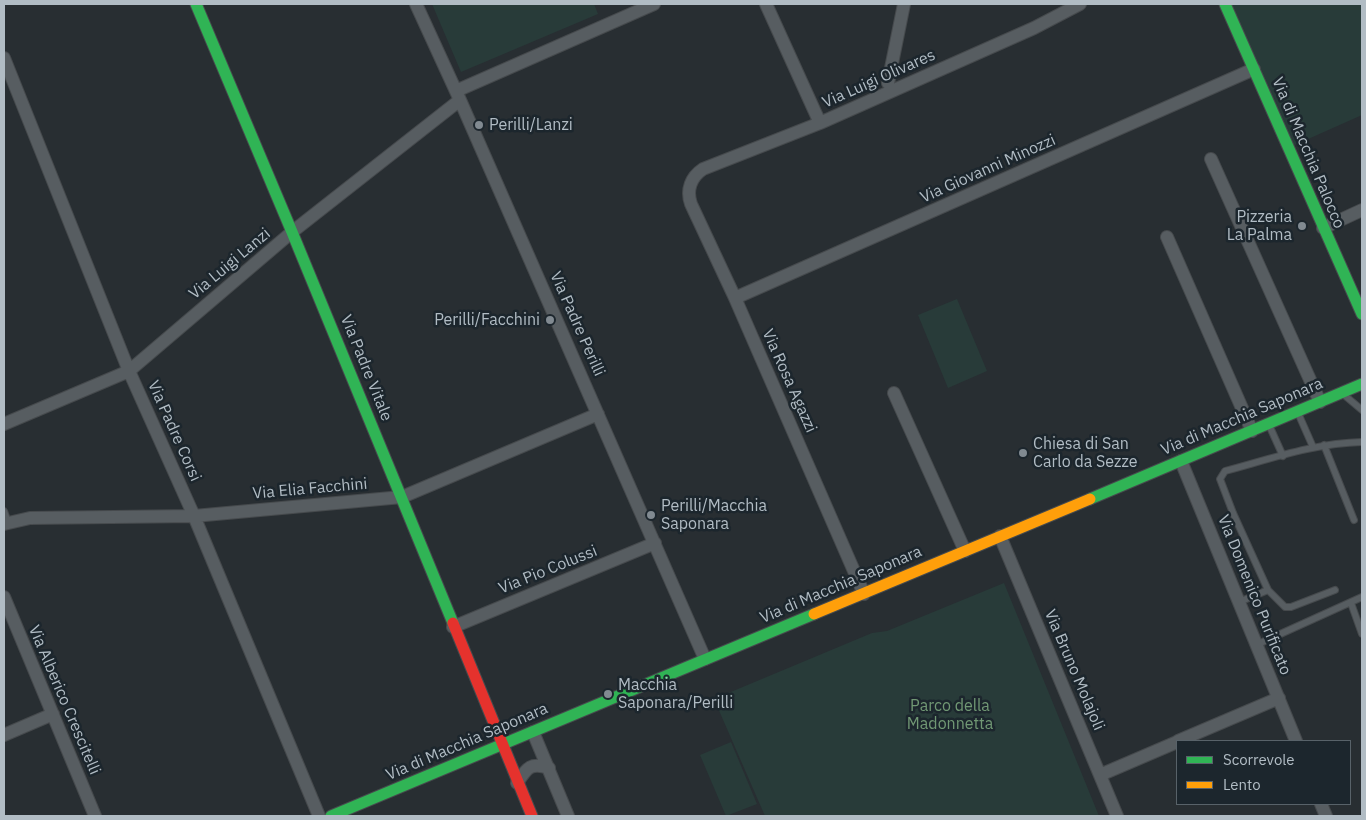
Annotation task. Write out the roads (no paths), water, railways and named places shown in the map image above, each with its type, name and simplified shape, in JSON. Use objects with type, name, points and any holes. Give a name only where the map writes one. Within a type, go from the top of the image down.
[{"type":"street","name":"Via Padre Vitale","points":[[196,4],[402,497],[453,627],[532,816]]},
{"type":"street","name":"Via Padre Perilli","points":[[416,4],[458,95],[705,659]]},
{"type":"street","name":"Via Luigi Lanzi","points":[[4,424],[129,371],[292,232],[458,95],[654,4]]},
{"type":"street","points":[[766,4],[820,123]]},
{"type":"street","points":[[888,83],[904,4]]},
{"type":"street","name":"Via Luigi Olivares","points":[[691,182],[696,174],[703,169],[820,123],[1034,28],[1080,4]]},
{"type":"street","name":"Via di Macchia Palocco","points":[[1225,4],[1322,228],[1362,314]]},
{"type":"street","name":"Via Padre Corsi","points":[[4,58],[129,371],[194,516],[318,816]]},
{"type":"street","name":"Via Giovanni Minozzi","points":[[735,298],[1254,69]]},
{"type":"street","points":[[1211,158],[1320,402]]},
{"type":"street","name":"Via Rosa Agazzi","points":[[691,182],[688,193],[690,204],[735,298],[864,594]]},
{"type":"street","points":[[1322,228],[1362,210]]},
{"type":"street","points":[[1167,237],[1252,431]]},
{"type":"street","name":"Via di Macchia Saponara","points":[[331,816],[502,746],[1362,384]]},
{"type":"street","points":[[894,393],[965,551]]},
{"type":"street","name":"Via Elia Facchini","points":[[5,519],[194,516],[402,497],[598,414]]},
{"type":"street","name":"Via Domenico Purificato","points":[[1181,461],[1296,740]]},
{"type":"street","name":"Via Bruno Molajoli","points":[[1000,536],[1117,816]]},
{"type":"street","name":"Via Pio Colussi","points":[[453,627],[655,543]]},
{"type":"street","name":"Via Alberico Crescitelli","points":[[4,597],[95,816]]},
{"type":"street","points":[[1183,740],[1279,698]]},
{"type":"street","points":[[4,735],[53,714]]},
{"type":"street","points":[[534,732],[568,816]]},
{"type":"street","points":[[1100,774],[1176,743]]},
{"type":"street","points":[[517,783],[524,772],[533,766],[538,765],[549,768]]},
{"type":"lane","points":[[1342,393],[1362,410]]},
{"type":"lane","points":[[1297,412],[1313,447]]},
{"type":"lane","points":[[1269,424],[1283,456]]},
{"type":"lane","points":[[1335,590],[1291,608],[1285,607],[1278,602],[1268,590],[1233,513],[1220,479],[1225,471],[1313,447],[1362,442]]},
{"type":"lane","points":[[1324,445],[1354,520]]},
{"type":"lane","points":[[1239,602],[1268,590]]},
{"type":"lane","points":[[1256,644],[1362,597]]},
{"type":"lane","points":[[1351,603],[1362,634]]},
{"type":"place","name":"Perilli/Lanzi","points":[[479,125]]},
{"type":"place","name":"Pizzeria La Palma","points":[[1302,226]]},
{"type":"place","name":"Perilli/Facchini","points":[[550,320]]},
{"type":"place","name":"Chiesa di San Carlo da Sezze","points":[[1023,453]]},
{"type":"place","name":"Perilli/Macchia Saponara","points":[[651,515]]},
{"type":"place","name":"Macchia Saponara/Perilli","points":[[608,694]]},
{"type":"park label","name":"Parco della Madonnetta","points":[[950,715]]}]
